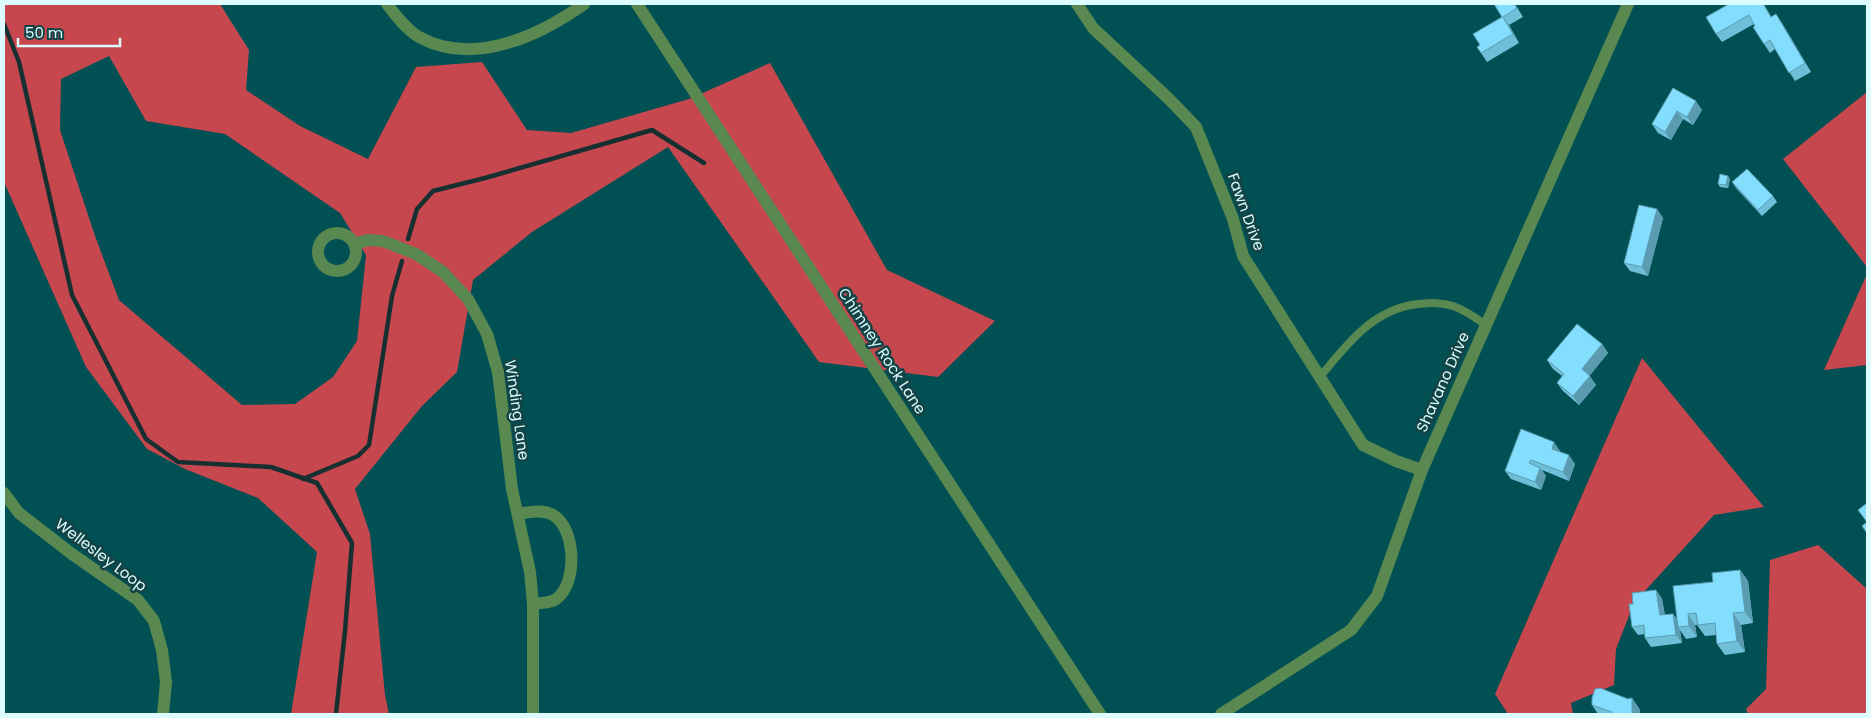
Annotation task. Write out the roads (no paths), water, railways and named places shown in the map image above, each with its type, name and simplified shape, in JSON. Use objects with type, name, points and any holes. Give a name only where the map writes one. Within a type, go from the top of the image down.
[{"type":"street","points":[[387,4],[400,20],[418,36],[439,46],[461,50],[490,46],[521,38],[549,26],[584,4]]},
{"type":"street","name":"Chimney Rock Lane","points":[[637,4],[1100,714]]},
{"type":"street","name":"Fawn Drive","points":[[1077,4],[1093,28],[1196,127],[1233,219],[1243,256],[1363,445],[1396,461],[1422,470]]},
{"type":"street","name":"Shavano Drive","points":[[1220,714],[1351,630],[1377,596],[1422,470],[1628,4]]},
{"type":"street","name":"Winding Lane","points":[[354,244],[368,240],[383,241],[416,254],[443,272],[468,299],[487,334],[498,372],[512,488],[530,572],[533,604],[533,714]]},
{"type":"street","name":"Wellesley Loop","points":[[4,493],[18,512],[72,554],[138,600],[154,621],[162,650],[166,682],[163,714]]},
{"type":"street","points":[[518,514],[538,511],[554,515],[566,531],[571,551],[572,574],[567,589],[555,600],[533,604]]},
{"type":"lane","points":[[1320,377],[1350,340],[1372,321],[1388,312],[1411,305],[1434,302],[1453,306],[1470,314],[1486,325]]},
{"type":"waterway","points":[[4,24],[19,62],[72,295],[146,439],[178,462],[271,467],[317,483],[352,543],[336,714]]},
{"type":"waterway","points":[[408,239],[417,209],[433,191],[652,130],[704,163]]},
{"type":"waterway","points":[[303,479],[358,456],[369,445],[392,296],[402,261]]}]
